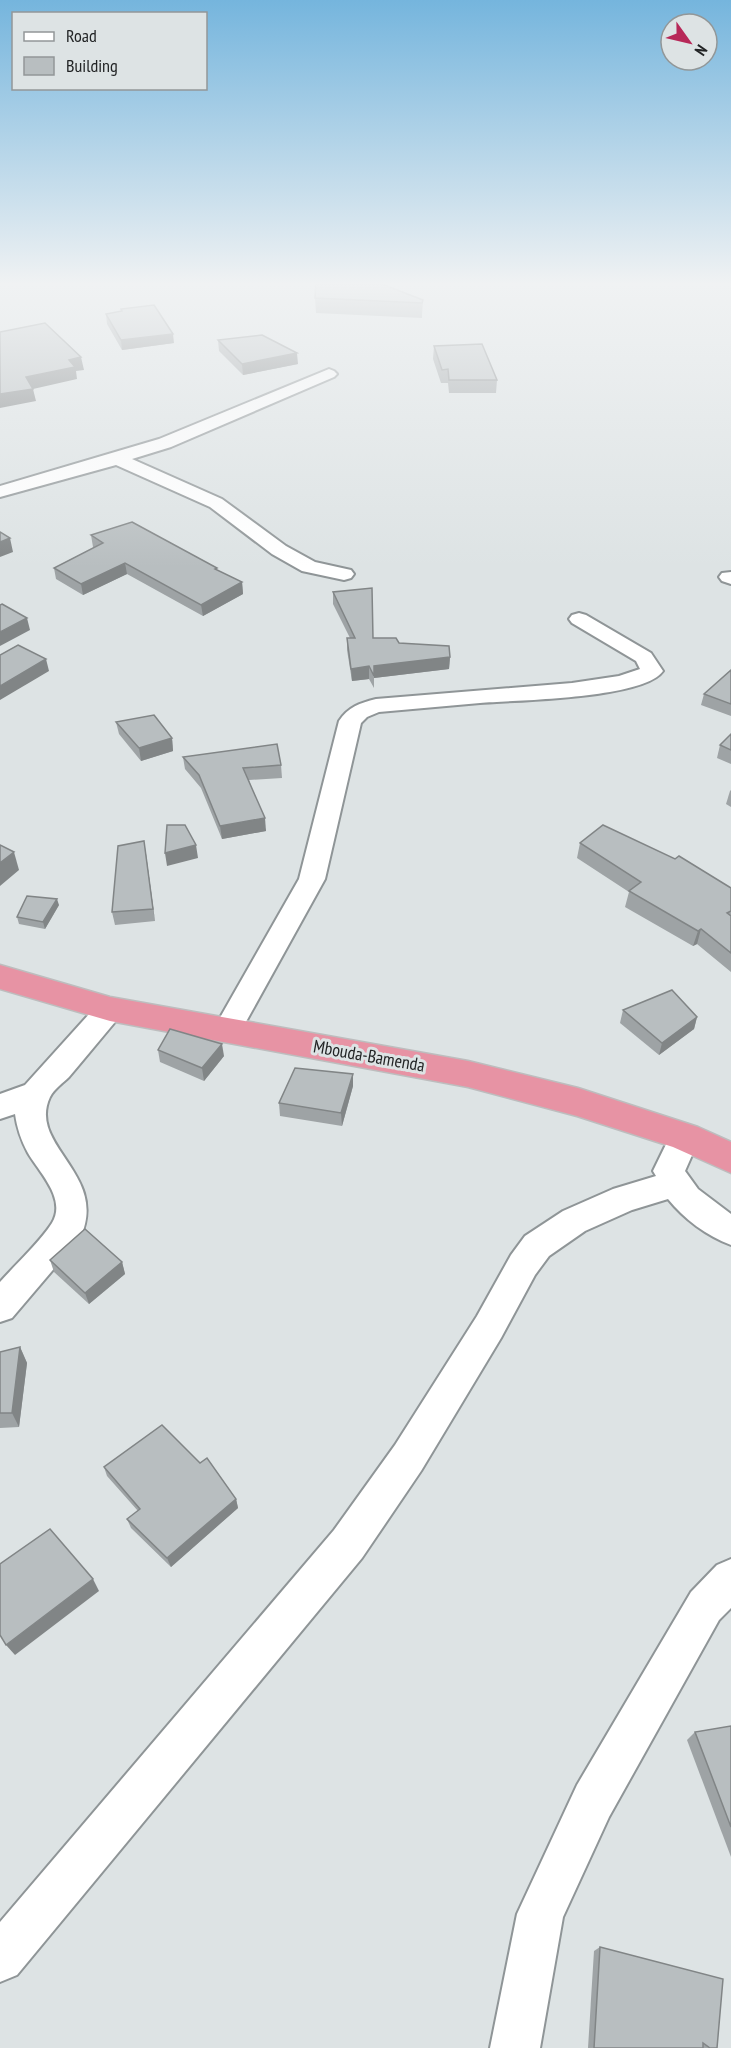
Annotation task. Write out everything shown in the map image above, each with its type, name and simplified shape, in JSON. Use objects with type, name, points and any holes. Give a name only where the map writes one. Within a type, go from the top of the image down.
[{"type":"highway","name":"Mbouda-Bamenda","points":[[0,977],[110,1009],[468,1074],[578,1102],[685,1137],[731,1158]]},
{"type":"street","points":[[0,492],[165,443],[323,377]]},
{"type":"street","points":[[117,459],[216,503],[279,550],[309,567],[344,574]]},
{"type":"street","points":[[227,1030],[312,879],[320,855],[350,721],[359,712],[376,706],[551,692],[624,681],[647,675],[652,671],[644,657],[579,619]]},
{"type":"street","points":[[0,1307],[68,1228],[73,1215],[70,1191],[33,1137],[31,1112],[36,1093],[110,1009]]},
{"type":"street","points":[[0,1107],[36,1093]]},
{"type":"street","points":[[685,1137],[669,1171],[674,1184],[705,1214],[731,1231]]},
{"type":"street","points":[[0,1959],[348,1544],[408,1458],[489,1327],[523,1265],[537,1246],[574,1221],[624,1199],[674,1184]]},
{"type":"street","points":[[515,2048],[540,1914],[593,1801],[705,1606],[731,1579]]},
{"type":"building","points":[[0,377],[28,377],[26,377],[33,389],[0,394]]},
{"type":"building","points":[[449,377],[496,377],[497,380],[449,380]]},
{"type":"building","points":[[132,522],[242,582],[201,605],[125,563],[81,584],[54,568],[103,543],[91,535]]},
{"type":"building","points":[[0,532],[10,538],[0,542]]},
{"type":"building","points":[[372,588],[373,638],[396,638],[399,643],[449,646],[450,657],[374,666],[374,676],[369,666],[351,669],[347,638],[355,638],[333,592]]},
{"type":"building","points":[[0,605],[27,618],[0,632]]},
{"type":"building","points":[[18,645],[46,659],[0,686],[0,655]]},
{"type":"building","points":[[731,670],[731,704],[704,694]]},
{"type":"building","points":[[154,715],[172,738],[139,748],[116,722]]},
{"type":"building","points":[[731,734],[731,750],[720,745]]},
{"type":"building","points":[[277,744],[281,765],[243,768],[265,818],[220,826],[199,775],[183,757]]},
{"type":"building","points":[[167,825],[185,825],[196,845],[165,853]]},
{"type":"building","points":[[603,825],[675,859],[679,856],[731,888],[731,911],[727,913],[731,916],[731,953],[701,929],[698,931],[629,891],[641,882],[580,843]]},
{"type":"building","points":[[144,841],[153,909],[112,912],[118,846]]},
{"type":"building","points":[[0,845],[14,852],[0,863]]},
{"type":"building","points":[[27,896],[57,899],[43,922],[17,917]]},
{"type":"building","points":[[672,990],[697,1017],[662,1043],[623,1010]]},
{"type":"building","points":[[170,1029],[222,1044],[202,1068],[158,1050]]},
{"type":"building","points":[[295,1068],[353,1074],[341,1113],[279,1103]]},
{"type":"building","points":[[85,1229],[122,1262],[85,1293],[50,1260]]},
{"type":"building","points":[[20,1347],[12,1413],[0,1413],[0,1352]]},
{"type":"building","points":[[162,1425],[200,1463],[207,1458],[236,1499],[167,1558],[127,1519],[140,1509],[104,1467]]},
{"type":"building","points":[[50,1529],[93,1579],[6,1645],[0,1635],[0,1564]]},
{"type":"building","points":[[731,1726],[731,1827],[695,1732]]},
{"type":"building","points":[[600,1947],[723,1979],[717,2048],[710,2048],[703,2043],[703,2048],[594,2048]]}]
